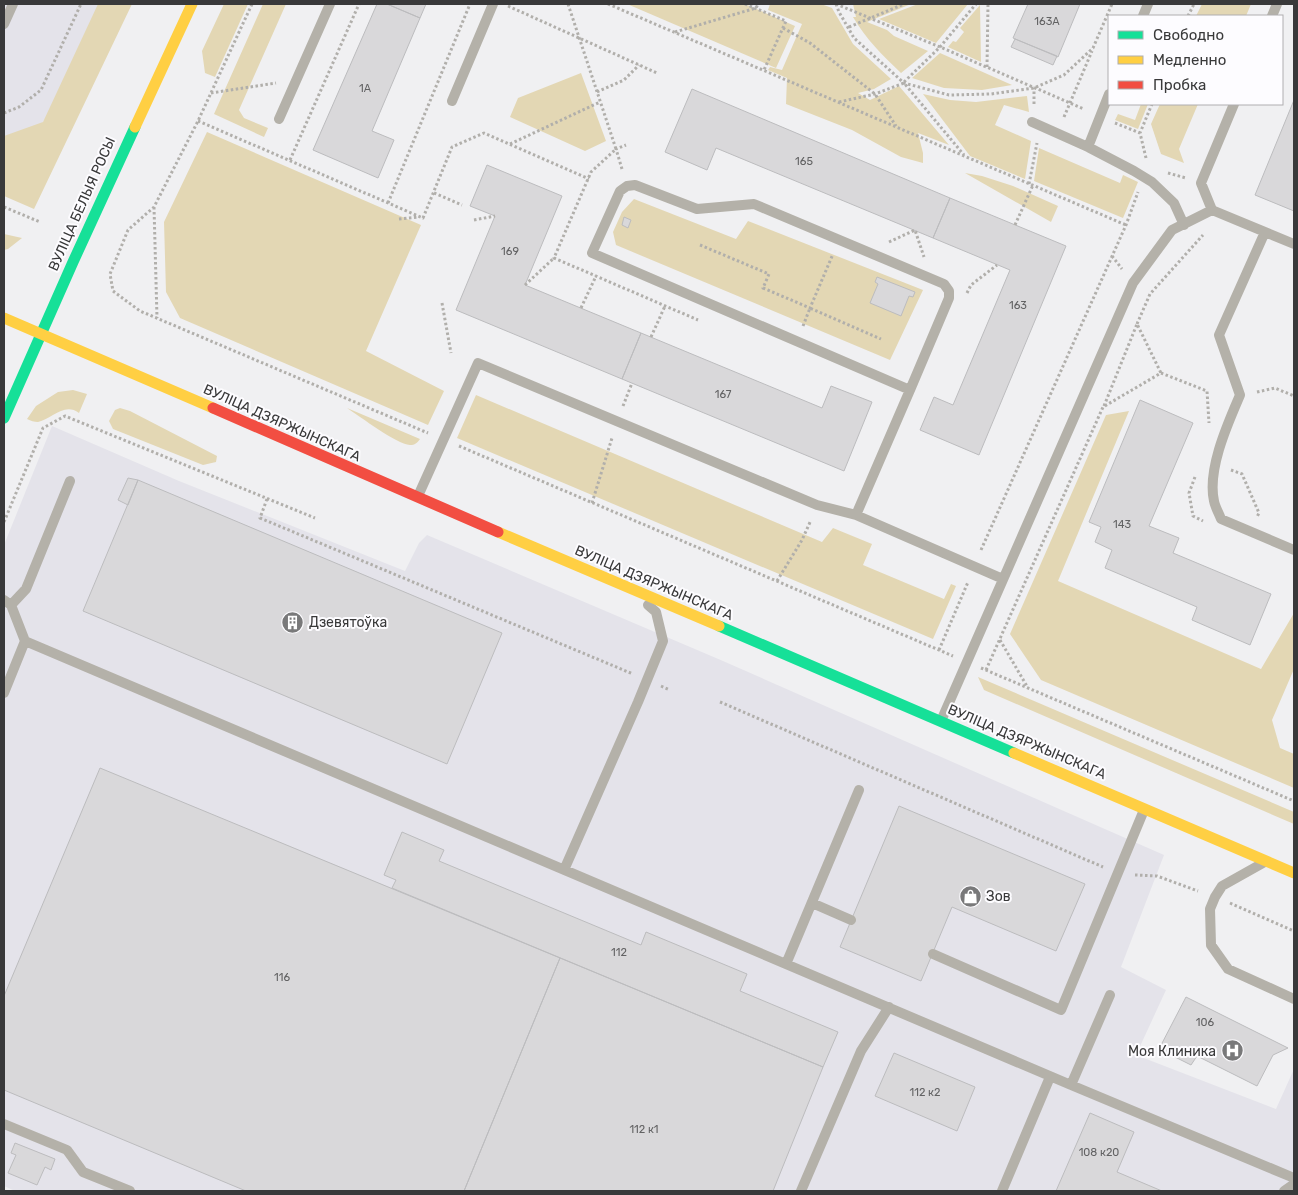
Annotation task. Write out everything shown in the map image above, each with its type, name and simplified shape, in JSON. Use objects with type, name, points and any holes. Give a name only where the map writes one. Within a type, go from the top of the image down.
[{"type":"main road","name":"ВУЛІЦА БЕЛЫЯ РОСЫ","points":[[4,418],[132,130],[192,4]]},
{"type":"main road","name":"ВУЛІЦА ДЗЯРЖЫНСКАГА","points":[[4,318],[940,722],[1294,872]]},
{"type":"lane","points":[[4,24],[12,4]]},
{"type":"lane","points":[[279,119],[330,4]]},
{"type":"lane","points":[[452,102],[493,4]]},
{"type":"lane","points":[[1088,148],[1108,96]]},
{"type":"lane","points":[[1234,105],[1201,183],[1217,212],[1294,244]]},
{"type":"lane","points":[[1032,122],[1088,148],[1152,182],[1174,204],[1184,224]]},
{"type":"lane","points":[[856,514],[910,390],[949,298],[949,290],[944,284],[754,204],[697,209],[635,185],[627,186],[620,191],[592,253],[910,390]]},
{"type":"lane","points":[[940,722],[1133,283],[1172,230],[1217,212]]},
{"type":"lane","points":[[1265,232],[1219,335],[1240,395],[1222,435],[1213,480],[1214,500],[1221,520],[1294,550]]},
{"type":"lane","points":[[417,497],[478,363],[817,505],[856,514],[1003,579]]},
{"type":"lane","points":[[70,481],[26,589],[7,603],[25,642],[1071,1086],[1294,1178]]},
{"type":"lane","points":[[564,870],[663,642],[656,612],[626,587]]},
{"type":"lane","points":[[4,693],[25,642]]},
{"type":"lane","points":[[786,964],[859,790]]},
{"type":"lane","points":[[933,954],[1061,1010],[1145,809]]},
{"type":"lane","points":[[1266,861],[1222,886],[1210,909],[1211,945],[1228,969],[1294,999]]},
{"type":"lane","points":[[812,903],[851,920]]},
{"type":"lane","points":[[1071,1086],[1110,994]]},
{"type":"lane","points":[[801,1191],[861,1051],[889,1008]]},
{"type":"lane","points":[[1002,1191],[1050,1076]]},
{"type":"lane","points":[[4,1124],[67,1150],[84,1172],[130,1191]]},
{"type":"lane","points":[[1284,1191],[1294,1184]]},
{"type":"path","points":[[4,112],[19,107],[41,90],[81,4]]},
{"type":"path","points":[[252,4],[198,121],[154,207],[128,230],[110,274],[113,292],[140,311],[1294,801]]},
{"type":"path","points":[[290,160],[359,4]]},
{"type":"path","points":[[388,203],[470,4]]},
{"type":"path","points":[[503,4],[657,73]]},
{"type":"path","points":[[568,4],[616,149]]},
{"type":"path","points":[[608,4],[1126,225]]},
{"type":"path","points":[[745,4],[786,22],[764,70]]},
{"type":"path","points":[[674,32],[756,8],[758,4]]},
{"type":"path","points":[[836,4],[1140,133]]},
{"type":"path","points":[[836,4],[854,38],[904,82],[964,156]]},
{"type":"path","points":[[848,27],[904,4]]},
{"type":"path","points":[[839,102],[875,94],[904,82],[940,47],[976,4]]},
{"type":"path","points":[[987,67],[988,4]]},
{"type":"path","points":[[1057,133],[1112,4]]},
{"type":"path","points":[[783,28],[810,43],[875,94],[897,127]]},
{"type":"path","points":[[904,82],[949,95],[991,94],[1034,88],[1064,75],[1093,48]]},
{"type":"path","points":[[597,92],[624,80],[639,65]]},
{"type":"path","points":[[211,93],[297,79]]},
{"type":"path","points":[[509,144],[600,102]]},
{"type":"path","points":[[972,547],[981,551],[1126,225],[1148,166],[1140,133],[1152,105]]},
{"type":"path","points":[[198,121],[420,217]]},
{"type":"path","points":[[399,219],[423,218],[452,147],[484,133],[589,179]]},
{"type":"path","points":[[1015,225],[1031,184],[1037,144]]},
{"type":"path","points":[[525,285],[554,258],[591,172],[616,149],[626,145]]},
{"type":"path","points":[[1166,172],[1201,183]]},
{"type":"path","points":[[434,193],[462,204]]},
{"type":"path","points":[[4,207],[40,222]]},
{"type":"path","points":[[154,207],[158,318]]},
{"type":"path","points":[[986,670],[1103,406],[1150,294],[1217,212]]},
{"type":"path","points":[[474,220],[495,216]]},
{"type":"path","points":[[888,242],[915,230],[924,258]]},
{"type":"path","points":[[700,245],[769,274],[763,288],[881,339]]},
{"type":"path","points":[[554,258],[702,322]]},
{"type":"path","points":[[810,308],[830,259]]},
{"type":"path","points":[[967,294],[971,285],[997,265]]},
{"type":"path","points":[[581,308],[596,276]]},
{"type":"path","points":[[442,303],[451,354]]},
{"type":"path","points":[[652,337],[665,306]]},
{"type":"path","points":[[1137,324],[1161,373],[1207,391],[1209,425]]},
{"type":"path","points":[[1103,406],[1161,373]]},
{"type":"path","points":[[592,503],[616,421],[632,383]]},
{"type":"path","points":[[1239,396],[1274,388],[1294,396]]},
{"type":"path","points":[[4,522],[43,428],[65,416],[315,518]]},
{"type":"path","points":[[1210,524],[1193,516],[1189,493],[1201,457],[1242,474],[1258,513],[1251,532]]},
{"type":"path","points":[[267,499],[260,518],[670,690]]},
{"type":"path","points":[[777,581],[802,540],[817,505]]},
{"type":"path","points":[[939,650],[974,566]]},
{"type":"path","points":[[990,608],[1000,640],[1029,688]]},
{"type":"path","points":[[720,702],[1095,864]]},
{"type":"path","points":[[1118,874],[1156,876],[1215,897],[1294,931]]},
{"type":"shaded area","points":[[4,4],[116,4],[4,185]]},
{"type":"shaded area","points":[[98,4],[132,4],[34,209],[4,196],[4,136],[43,122]]},
{"type":"shaded area","points":[[224,4],[248,4],[215,77],[205,73],[202,51]]},
{"type":"shaded area","points":[[263,4],[286,4],[239,110],[244,118],[268,128],[264,137],[214,114]]},
{"type":"shaded area","points":[[627,4],[745,4],[795,26],[776,68]]},
{"type":"shaded area","points":[[770,4],[821,4],[832,8],[853,44],[891,79],[874,89],[858,93],[870,100],[899,86],[949,145],[918,133],[923,153],[923,163],[901,157],[852,130],[786,104],[787,78],[768,70],[770,67],[782,70],[802,24],[768,10]]},
{"type":"shaded area","points":[[853,4],[911,4],[867,22],[928,51],[901,73],[887,60],[858,25],[853,17],[856,17]]},
{"type":"shaded area","points":[[918,4],[968,4],[936,43],[879,19]]},
{"type":"shaded area","points":[[1202,4],[1251,4],[1246,15],[1196,15]]},
{"type":"shaded area","points":[[980,5],[981,62],[948,47],[953,41],[956,42],[964,32],[960,28]]},
{"type":"shaded area","points":[[940,53],[1012,85],[982,90],[944,88],[912,78]]},
{"type":"shaded area","points":[[581,73],[606,141],[585,151],[510,117],[518,98]]},
{"type":"shaded area","points":[[923,94],[950,100],[976,102],[1027,96],[1029,112],[1004,105],[995,125],[1031,141],[1025,179],[970,156]]},
{"type":"shaded area","points":[[1141,105],[1148,105],[1138,129],[1115,120],[1118,114],[1135,120]]},
{"type":"shaded area","points":[[1160,105],[1198,105],[1179,149],[1184,163],[1161,154],[1151,124]]},
{"type":"shaded area","points":[[207,132],[421,225],[366,351],[444,391],[428,425],[180,318],[166,292],[164,222]]},
{"type":"shaded area","points":[[1039,148],[1120,183],[1123,175],[1138,182],[1123,218],[1034,181]]},
{"type":"shaded area","points":[[965,173],[982,176],[1013,186],[1058,206],[1051,222]]},
{"type":"shaded area","points":[[634,199],[736,239],[748,221],[923,290],[890,360],[616,245],[613,232],[622,212]]},
{"type":"shaded area","points":[[4,234],[22,238],[4,250]]},
{"type":"shaded area","points":[[73,390],[87,394],[79,413],[68,409],[38,422],[27,419],[36,406],[58,392]]},
{"type":"shaded area","points":[[476,395],[822,542],[833,528],[872,544],[863,565],[944,599],[951,584],[956,586],[933,639],[457,438]]},
{"type":"shaded area","points":[[120,408],[130,411],[217,456],[216,462],[203,465],[113,429],[109,421],[115,410]]},
{"type":"shaded area","points":[[347,408],[420,439],[413,445],[396,440]]},
{"type":"shaded area","points":[[1129,411],[1058,581],[1261,669],[1294,613],[1294,669],[1272,720],[1280,748],[1294,754],[1294,788],[1041,680],[1010,634],[1106,415]]},
{"type":"shaded area","points":[[52,426],[179,481],[405,571],[419,543],[427,535],[723,661],[1164,855],[1121,967],[1166,990],[1136,1055],[1276,1109],[1294,1069],[1294,1191],[15,1191],[4,1186],[4,545]]},
{"type":"shaded area","points":[[978,677],[1294,812],[1294,824],[984,690]]},
{"type":"building","points":[[377,4],[387,4],[420,18],[372,131],[394,140],[378,178],[313,150]]},
{"type":"building","points":[[387,4],[426,4],[420,18]]},
{"type":"building","points":[[1028,4],[1080,4],[1058,57],[1013,38]]},
{"type":"building","points":[[1015,39],[1057,56],[1053,65],[1011,47]]},
{"type":"building","points":[[692,89],[950,198],[933,238],[716,148],[707,170],[665,152]]},
{"type":"building","points":[[1294,100],[1294,211],[1255,195]]},
{"type":"building","points":[[487,165],[562,196],[525,285],[641,333],[622,379],[456,310],[495,216],[470,206]]},
{"type":"building","points":[[950,198],[1066,246],[979,455],[920,430],[934,397],[953,405],[1010,270],[933,238]]},
{"type":"building","points":[[624,217],[631,220],[628,228],[622,225]]},
{"type":"building","points":[[877,277],[915,292],[913,297],[909,296],[901,316],[870,303],[878,284],[875,282]]},
{"type":"building","points":[[641,333],[822,408],[831,386],[872,402],[844,471],[622,379]]},
{"type":"building","points":[[1140,400],[1193,423],[1149,526],[1179,538],[1173,553],[1271,594],[1250,645],[1192,620],[1197,607],[1105,568],[1112,550],[1095,542],[1101,527],[1089,522]]},
{"type":"building","points":[[128,478],[138,480],[128,505],[118,500]]},
{"type":"building","name":"Дзевятоўка","points":[[138,480],[502,633],[447,764],[83,611]]},
{"type":"building","points":[[100,768],[560,958],[464,1191],[246,1191],[4,1090],[4,996]]},
{"type":"building","name":"Зов","points":[[899,806],[1085,884],[1056,951],[952,907],[921,981],[840,947]]},
{"type":"building","points":[[402,832],[444,850],[439,861],[641,945],[646,932],[747,974],[740,991],[838,1032],[823,1067],[392,888],[396,880],[384,875]]},
{"type":"building","points":[[560,958],[823,1067],[773,1191],[464,1191]]},
{"type":"building","points":[[1186,997],[1288,1048],[1273,1055],[1257,1086],[1197,1056],[1191,1065],[1159,1049]]},
{"type":"building","points":[[894,1053],[975,1087],[957,1131],[875,1096]]},
{"type":"building","points":[[1090,1113],[1134,1132],[1117,1172],[1162,1191],[1056,1191]]},
{"type":"building","points":[[15,1143],[55,1159],[51,1170],[45,1167],[37,1185],[8,1173],[16,1155],[11,1153]]},
{"type":"traffic: fast","points":[[4,418],[135,127]]},
{"type":"traffic: fast","points":[[719,626],[1014,753]]},
{"type":"traffic: slow","points":[[135,127],[192,4]]},
{"type":"traffic: slow","points":[[4,318],[213,408]]},
{"type":"traffic: slow","points":[[498,532],[719,626]]},
{"type":"traffic: slow","points":[[1014,753],[1294,873]]},
{"type":"traffic: jam","points":[[213,408],[498,532]]},
{"type":"place","name":"Дзевятоўка","points":[[293,622]]},
{"type":"place","name":"Зов","points":[[970,896]]},
{"type":"place","name":"Моя Клиника","points":[[1232,1051]]}]
